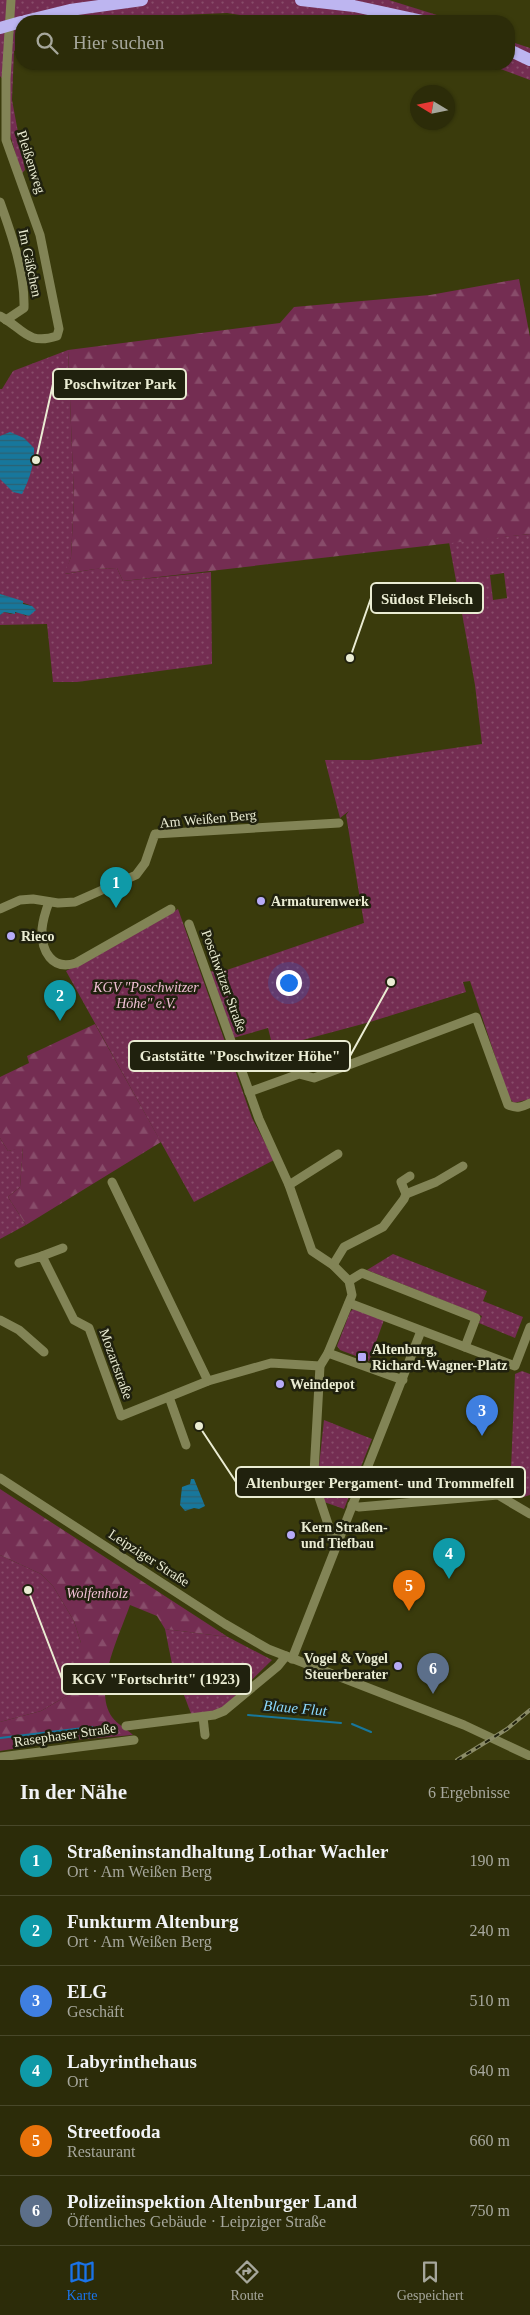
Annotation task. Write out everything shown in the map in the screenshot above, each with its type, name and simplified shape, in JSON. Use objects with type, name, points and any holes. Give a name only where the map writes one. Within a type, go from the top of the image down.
[{"type":"highway","points":[[50,15],[70,10],[142,0]]},
{"type":"highway","points":[[301,0],[354,6],[396,15]]},
{"type":"highway","points":[[0,28],[15,24]]},
{"type":"highway","points":[[515,53],[530,60]]},
{"type":"street","name":"Pleißenweg","points":[[3,318],[29,338],[46,340],[57,336],[59,329],[40,235],[3,142],[11,0]]},
{"type":"street","name":"Im Gäßchen","points":[[0,202],[17,258],[25,294],[24,308],[3,318]]},
{"type":"street","name":"Am Weißen Berg","points":[[0,909],[20,900],[34,899],[49,902],[74,902],[136,875],[145,863],[155,834],[339,823]]},
{"type":"street","points":[[49,902],[44,918],[42,937],[52,959],[56,964],[61,965],[76,963],[171,909]]},
{"type":"street","name":"Poschwitzer Straße","points":[[189,924],[259,1119],[289,1185],[312,1252],[333,1265],[349,1282]]},
{"type":"street","points":[[249,1092],[299,1074],[314,1078],[476,1017],[508,1105],[514,1108],[530,1102]]},
{"type":"street","points":[[289,1185],[338,1154]]},
{"type":"street","points":[[333,1265],[344,1247],[383,1227],[406,1194],[436,1182],[463,1166]]},
{"type":"street","points":[[406,1194],[401,1182],[410,1176]]},
{"type":"street","points":[[112,1182],[208,1381]]},
{"type":"street","points":[[18,1263],[63,1248]]},
{"type":"street","name":"Mozartstraße","points":[[42,1256],[74,1320],[89,1328],[121,1416],[208,1381],[271,1363],[320,1366]]},
{"type":"street","points":[[338,1543],[329,1528],[314,1473],[320,1366],[328,1353],[352,1295],[349,1282],[362,1274],[476,1318],[465,1347]]},
{"type":"street","points":[[349,1303],[515,1366],[530,1327]]},
{"type":"street","points":[[0,1320],[19,1330],[44,1352]]},
{"type":"street","points":[[126,1726],[203,1716],[224,1711],[289,1657],[338,1543],[421,1331]]},
{"type":"street","points":[[328,1353],[403,1380]]},
{"type":"street","points":[[169,1397],[186,1445]]},
{"type":"street","name":"Leipziger Straße","points":[[0,1478],[241,1634],[268,1649],[464,1725],[530,1756]]},
{"type":"street","points":[[352,1505],[359,1508],[498,1495],[530,1514]]},
{"type":"street","points":[[203,1716],[206,1735]]},
{"type":"street","name":"Rasephaser Straße","points":[[0,1757],[134,1740]]},
{"type":"green space","points":[[0,0],[389,0],[437,15],[240,15],[227,13],[181,15],[15,15],[12,100],[25,170],[21,174],[10,134],[3,80],[0,76]]},
{"type":"green space","points":[[515,43],[530,48],[530,80],[503,70],[515,70]]},
{"type":"green space","points":[[519,279],[530,337],[530,534],[123,581],[117,568],[64,574],[71,557],[74,499],[68,350],[280,323],[294,307],[430,295]]},
{"type":"green space","points":[[68,350],[74,499],[71,557],[65,574],[95,569],[117,568],[123,581],[211,572],[212,664],[77,682],[53,682],[47,624],[0,625],[0,615],[4,612],[11,614],[19,612],[26,616],[32,606],[0,594],[0,389],[2,389],[13,371]]},
{"type":"green space","points":[[530,534],[530,1099],[514,1103],[509,1098],[470,981],[463,982],[466,992],[370,1022],[273,1048],[268,1028],[233,1038],[209,971],[221,972],[364,923],[346,815],[349,811],[340,818],[325,760],[370,760],[482,744],[475,685],[449,542]],"holes":[[[504,573],[507,598],[493,600],[490,575]]]},
{"type":"green space","name":"KGV \"Poschwitzer Höhe\" e.V.","points":[[178,909],[252,1118],[274,1160],[194,1202],[66,971]]},
{"type":"green space","points":[[95,1024],[161,1142],[26,1225],[8,1197],[20,1187],[23,1148],[8,1151],[0,1138],[0,1077],[29,1063],[27,1056]]},
{"type":"green space","points":[[0,1138],[8,1151],[23,1147],[20,1187],[8,1197],[26,1225],[0,1239]]},
{"type":"green space","points":[[393,1254],[487,1291],[483,1301],[523,1317],[515,1338],[479,1323],[482,1316],[367,1270]]},
{"type":"green space","points":[[354,1308],[384,1320],[369,1361],[340,1350],[337,1346],[350,1312]]},
{"type":"green space","points":[[522,1371],[530,1374],[530,1495],[520,1498],[510,1493],[515,1374]]},
{"type":"green space","points":[[324,1420],[372,1439],[344,1509],[324,1502],[319,1466]]},
{"type":"green space","name":"Wolfenholz","points":[[0,1489],[228,1637],[165,1629],[157,1616],[130,1605],[110,1661],[105,1692],[107,1705],[112,1717],[133,1735],[62,1741],[0,1751],[0,1722],[41,1711],[70,1694],[81,1671],[81,1643],[74,1621],[53,1586],[41,1574],[0,1555]]},
{"type":"green space","points":[[0,1555],[41,1574],[53,1586],[74,1621],[81,1643],[82,1672],[70,1694],[41,1711],[0,1722]]},
{"type":"green space","points":[[165,1629],[228,1637],[272,1660],[222,1709],[192,1716],[172,1664]]},
{"type":"water","points":[[10,432],[24,438],[34,448],[31,471],[22,494],[13,492],[0,479],[0,436]]},
{"type":"water","points":[[0,594],[23,601],[23,604],[32,606],[36,610],[29,616],[15,612],[15,614],[4,612],[0,615]]},
{"type":"water","points":[[191,1479],[194,1479],[205,1506],[185,1511],[180,1505],[182,1487],[190,1484]]},
{"type":"waterway","name":"Blaue Flut","points":[[248,1715],[341,1723]]},
{"type":"waterway","name":"Blaue Flut","points":[[352,1724],[371,1732]]},
{"type":"waterway","name":"Blaue Flut","points":[[0,1738],[92,1727]]},
{"type":"railway","points":[[457,1760],[507,1729],[530,1710]]},
{"type":"place","name":"Poschwitzer Park","points":[[36,460]]},
{"type":"place","name":"Südost Fleisch","points":[[350,658]]},
{"type":"place","name":"Armaturenwerk","points":[[261,901]]},
{"type":"place","name":"Straßeninstandhaltung Lothar Wachler","points":[[116,908]]},
{"type":"place","name":"Rieco","points":[[11,936]]},
{"type":"place","name":"Gaststätte \"Poschwitzer Höhe\"","points":[[391,982]]},
{"type":"place","name":"Funkturm Altenburg","points":[[60,1021]]},
{"type":"place","name":"Altenburg, Richard-Wagner-Platz","points":[[362,1357]]},
{"type":"place","name":"Weindepot","points":[[280,1384]]},
{"type":"place","name":"Altenburger Pergament- und Trommelfell","points":[[199,1426]]},
{"type":"place","name":"ELG","points":[[482,1436]]},
{"type":"place","name":"Kern Straßen- und Tiefbau","points":[[291,1535]]},
{"type":"place","name":"Labyrinthehaus","points":[[449,1579]]},
{"type":"place","name":"KGV \"Fortschritt\" (1923)","points":[[28,1590]]},
{"type":"place","name":"Streetfooda","points":[[409,1611]]},
{"type":"place","name":"Vogel & Vogel Steuerberater","points":[[398,1666]]},
{"type":"place","name":"Polizeiinspektion Altenburger Land","points":[[433,1694]]}]
